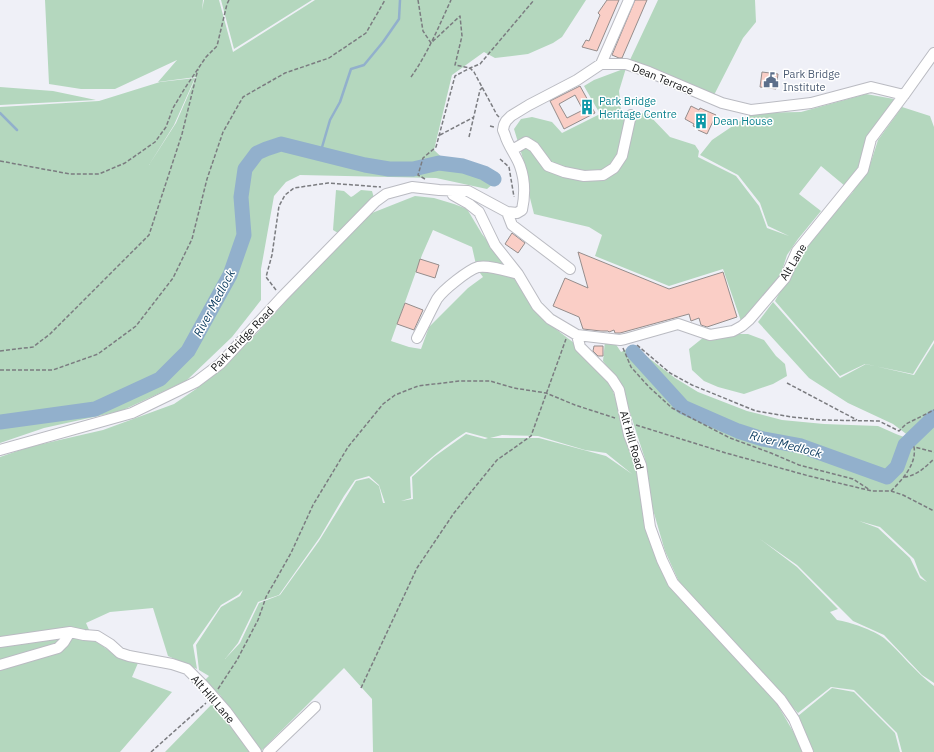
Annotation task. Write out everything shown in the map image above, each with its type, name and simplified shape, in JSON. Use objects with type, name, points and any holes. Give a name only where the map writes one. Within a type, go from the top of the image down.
[{"type":"street","points":[[451,191],[468,191],[474,193],[507,212],[517,213],[522,210],[524,198],[520,166],[503,130],[506,121],[520,110],[575,76],[601,64],[629,0]]},
{"type":"street","name":"Alt Lane","points":[[577,335],[625,339],[678,324],[710,335],[733,331],[742,326],[785,278],[797,251],[863,170],[871,139],[904,96],[934,53]]},
{"type":"street","name":"Dean Terrace","points":[[601,64],[626,64],[649,72],[722,103],[751,110],[811,103],[871,87],[904,96]]},
{"type":"street","points":[[512,150],[526,142],[534,147],[548,166],[564,172],[584,176],[603,175],[614,168],[622,156],[630,115]]},
{"type":"street","name":"Park Bridge Road","points":[[0,450],[132,413],[196,382],[220,364],[282,297],[375,202],[386,194],[412,187],[451,191]]},
{"type":"street","points":[[451,191],[453,195],[469,204],[479,212],[496,245],[518,274],[536,306],[543,314],[565,329],[577,335]]},
{"type":"street","points":[[507,212],[512,224],[570,269]]},
{"type":"street","points":[[417,338],[438,298],[460,277],[477,267],[495,268],[518,274]]},
{"type":"street","name":"Alt Hill Road","points":[[577,335],[580,347],[612,379],[619,390],[629,436],[641,465],[650,527],[662,560],[673,583],[782,700],[794,719],[808,752]]},
{"type":"street","points":[[0,665],[58,648],[70,632]]},
{"type":"street","name":"Alt Hill Lane","points":[[0,642],[70,632],[96,636],[110,644],[120,653],[129,656],[172,664],[186,669],[226,711],[256,752]]},
{"type":"street","points":[[268,752],[315,707]]},
{"type":"path","points":[[0,161],[70,174],[99,174],[125,163],[155,142],[166,128],[173,108],[198,69],[206,57],[217,46],[229,0]]},
{"type":"path","points":[[0,370],[53,370],[98,354],[136,326],[174,278],[192,239],[207,178],[223,132],[243,97],[285,73],[329,58],[335,54],[366,32],[385,0]]},
{"type":"path","points":[[418,0],[423,31],[431,43]]},
{"type":"path","points":[[411,77],[431,43],[451,0]]},
{"type":"path","points":[[418,175],[423,158],[436,147],[455,76],[480,64],[534,0]]},
{"type":"path","points":[[431,43],[460,16],[462,36],[455,66],[470,68],[474,72],[497,115],[506,121]]},
{"type":"path","points":[[0,351],[33,347],[50,334],[149,235],[182,134],[198,69]]},
{"type":"path","points":[[469,137],[480,90],[483,87]]},
{"type":"path","points":[[439,135],[474,117]]},
{"type":"path","points":[[500,159],[509,167],[515,199]]},
{"type":"path","points":[[282,297],[266,277],[272,255],[279,206],[285,196],[294,188],[328,183],[384,187]]},
{"type":"path","points":[[625,339],[642,350],[670,373],[692,385],[756,411],[792,418],[880,421],[899,431],[906,424],[934,410]]},
{"type":"path","points":[[625,339],[631,366],[649,387],[672,408],[730,438],[799,465],[853,479],[860,482],[872,491]]},
{"type":"path","points":[[361,688],[418,568],[454,513],[497,460],[531,436],[564,345]]},
{"type":"path","points":[[151,752],[213,696],[237,660],[258,620],[266,597],[291,553],[313,505],[348,447],[383,404],[395,395],[418,386],[459,381],[490,381],[514,388],[546,393],[625,422],[726,453],[809,476],[872,491],[891,491],[903,494],[934,510]]},
{"type":"path","points":[[787,383],[859,421]]},
{"type":"path","points":[[891,491],[904,477],[915,454],[914,447],[934,452]]},
{"type":"path","points":[[904,477],[911,476],[919,472],[934,459]]},
{"type":"green space","points":[[45,0],[203,0],[202,10],[204,0],[219,0],[233,52],[315,0],[586,0],[562,37],[553,43],[528,54],[495,58],[484,52],[452,75],[434,150],[452,167],[500,178],[487,189],[436,178],[300,175],[286,182],[274,196],[261,269],[261,300],[232,337],[186,381],[121,411],[44,428],[0,443],[0,107],[99,101],[160,82],[195,78],[174,125],[149,165],[176,123],[196,77],[158,82],[177,60],[115,89],[81,89],[49,84]]},
{"type":"green space","points":[[221,0],[312,0],[234,49]]},
{"type":"green space","points":[[658,0],[755,0],[756,22],[743,38],[713,97],[629,62]]},
{"type":"green space","points":[[626,68],[619,91],[621,111],[648,114],[670,137],[695,145],[699,151],[698,157],[736,176],[759,206],[767,228],[789,236],[768,226],[760,203],[738,175],[700,155],[712,140],[752,113],[801,112],[866,94],[894,99],[869,138],[860,170],[845,186],[821,166],[799,194],[821,211],[787,255],[780,277],[764,298],[741,321],[723,269],[669,286],[595,256],[602,235],[589,227],[534,214],[528,190],[524,162],[514,129],[521,119],[532,117],[552,122],[562,133],[600,114],[584,86],[594,80]]},
{"type":"green space","points":[[0,87],[53,91],[96,100],[0,105]]},
{"type":"green space","points":[[902,107],[930,116],[934,127],[934,340],[913,374],[865,364],[840,376],[775,301],[804,248],[852,193],[869,168],[878,140]]},
{"type":"green space","points":[[336,190],[344,191],[351,197],[361,190],[372,191],[374,198],[338,233],[333,230]]},
{"type":"green space","points":[[415,196],[434,198],[467,209],[482,234],[505,264],[531,305],[548,323],[574,343],[610,382],[637,464],[666,579],[776,702],[805,752],[373,752],[372,699],[344,668],[261,751],[220,695],[205,680],[209,676],[199,670],[196,645],[221,607],[240,596],[243,590],[238,595],[221,605],[193,645],[197,669],[168,656],[153,608],[110,612],[86,623],[93,639],[108,650],[138,663],[132,677],[172,692],[120,752],[0,752],[0,457],[29,447],[103,430],[174,404],[196,389],[257,333],[302,283],[372,213]],"holes":[[[433,230],[472,247],[477,269],[483,277],[468,288],[429,327],[421,349],[391,341],[422,255]],[[466,432],[488,438],[485,439],[466,434],[434,457],[412,477],[413,499],[401,501],[411,498],[410,477],[437,453]],[[502,435],[538,436],[585,450],[606,453],[632,474],[606,456],[539,438],[490,438]],[[369,476],[379,485],[385,503],[383,503],[379,486],[369,478],[356,481],[319,541],[280,595],[259,603],[240,643],[225,659],[238,643],[258,602],[279,595],[320,537],[355,480]]]},
{"type":"green space","points":[[773,302],[840,378],[866,364],[914,375],[934,343],[934,683],[922,675],[884,635],[853,621],[797,565],[760,539],[797,567],[838,609],[830,612],[837,620],[861,627],[884,638],[921,675],[934,686],[934,752],[902,752],[897,733],[854,690],[831,687],[798,713],[679,582],[665,551],[651,503],[645,459],[621,385],[603,361],[605,341],[615,343],[621,352],[633,346],[675,378],[698,392],[747,411],[782,420],[824,424],[878,426],[917,442],[893,424],[848,403],[809,378],[758,322]],"holes":[[[859,521],[880,527],[914,559],[920,575],[927,582],[920,578],[910,558],[878,528]]]},
{"type":"green space","points":[[748,334],[764,340],[776,356],[785,364],[787,376],[773,384],[744,394],[718,387],[704,381],[692,370],[689,349],[704,337]]},
{"type":"green space","points":[[832,688],[854,692],[895,733],[900,752],[814,752],[798,716]]},
{"type":"green space","points":[[214,702],[251,752],[165,752]]},
{"type":"building","points":[[607,0],[619,0],[597,51],[582,47],[586,40],[589,41],[600,15],[598,13]]},
{"type":"building","points":[[635,0],[647,0],[622,58],[619,58],[612,55]]},
{"type":"building","name":"Park Bridge Institute","points":[[762,72],[778,74],[776,89],[760,87]]},
{"type":"building","name":"Park Bridge Heritage Centre","points":[[580,86],[595,113],[564,129],[550,101]],"holes":[[[575,95],[583,110],[567,118],[559,104]]]},
{"type":"building","name":"Dean House","points":[[691,106],[716,115],[707,134],[698,130],[698,128],[693,126],[694,124],[685,119]]},
{"type":"building","points":[[512,233],[525,243],[518,253],[505,244]]},
{"type":"building","points":[[578,252],[669,289],[723,272],[737,317],[707,327],[701,325],[699,318],[691,321],[689,314],[620,333],[615,333],[614,330],[609,332],[583,329],[579,317],[553,306],[565,278],[588,288]]},
{"type":"building","points":[[420,259],[439,265],[435,278],[416,272]]},
{"type":"building","points":[[405,303],[423,310],[414,330],[397,324]]},
{"type":"building","points":[[594,346],[603,346],[603,356],[598,356],[593,351]]},
{"type":"waterway","points":[[320,154],[330,120],[340,102],[351,69],[364,65],[383,42],[399,19],[400,0]]},
{"type":"waterway","points":[[0,113],[17,130]]},
{"type":"waterway","name":"River Medlock","points":[[0,422],[95,409],[160,379],[188,351],[230,275],[244,235],[241,197],[245,169],[257,153],[281,144],[365,165],[389,169],[413,169],[439,163],[463,166],[484,173],[494,179]]},
{"type":"waterway","name":"River Medlock","points":[[633,352],[683,407],[738,431],[763,439],[801,446],[887,477],[897,467],[905,445],[934,417]]},
{"type":"place","name":"Park Bridge Institute","points":[[771,80]]},
{"type":"place","name":"Park Bridge Heritage Centre","points":[[587,107]]},
{"type":"place","name":"Dean House","points":[[701,121]]}]
